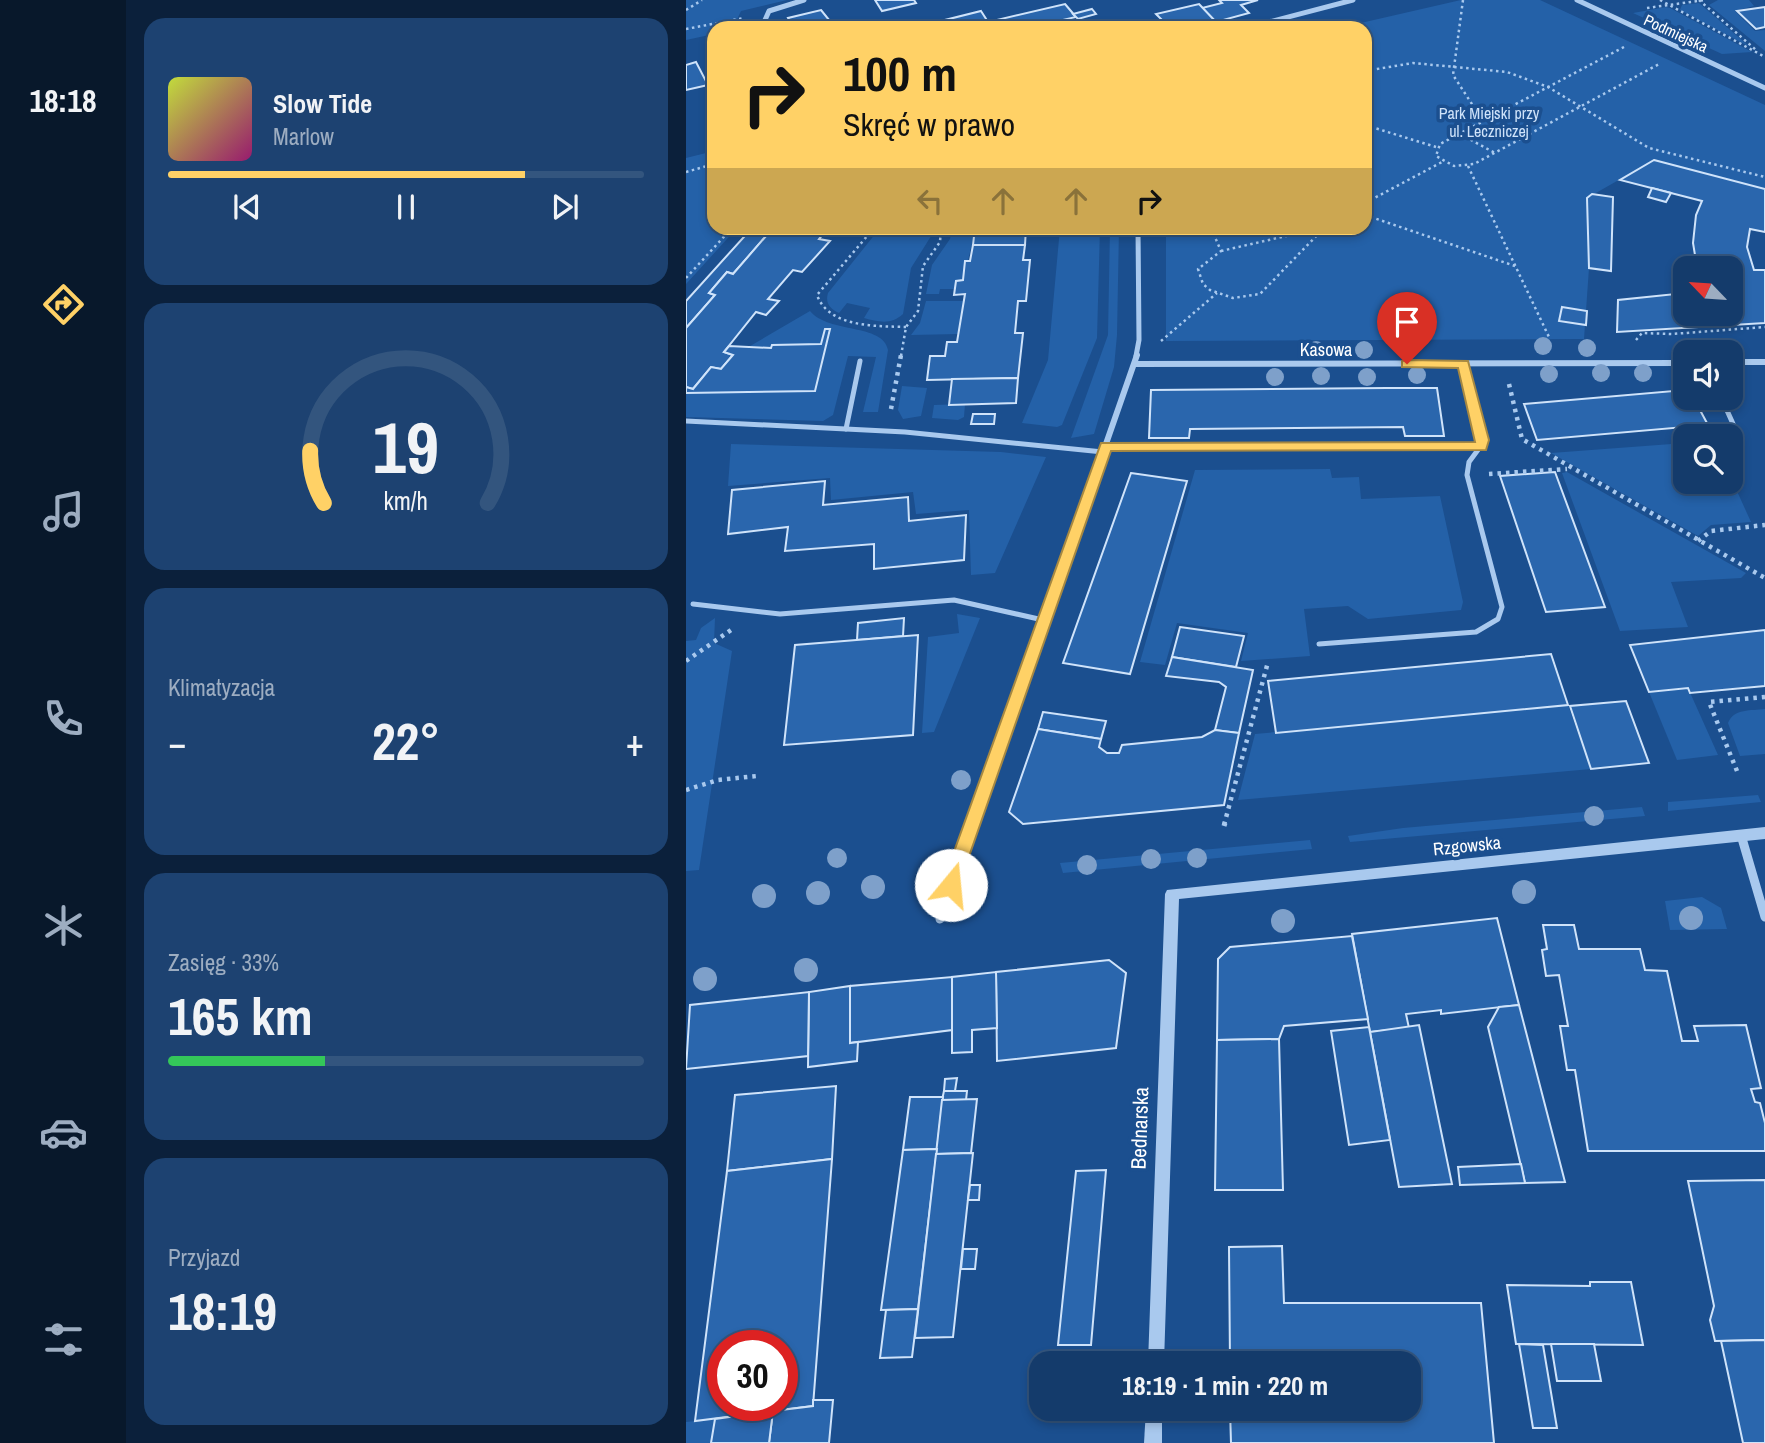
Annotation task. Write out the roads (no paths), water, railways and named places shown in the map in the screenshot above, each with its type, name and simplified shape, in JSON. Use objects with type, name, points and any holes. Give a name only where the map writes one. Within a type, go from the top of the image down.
[{"type":"street","points":[[765,21],[769,11],[804,0]]},
{"type":"street","points":[[1273,21],[1353,0]]},
{"type":"street","name":"Podmiejska","points":[[1577,0],[1765,88]]},
{"type":"street","points":[[940,919],[1135,364],[1138,350],[1138,235]]},
{"type":"street","points":[[1743,362],[1765,362]]},
{"type":"street","name":"Kasowa","points":[[1135,364],[1673,363]]},
{"type":"street","name":"Rzgowska","points":[[1172,894],[1765,833]]},
{"type":"street","points":[[1741,835],[1765,917]]},
{"type":"street","name":"Bednarska","points":[[1156,1351],[1172,894]]},
{"type":"street","points":[[1153,1443],[1154,1421]]},
{"type":"lane","points":[[846,429],[860,361]]},
{"type":"lane","points":[[1319,644],[1476,632],[1498,619],[1502,607],[1467,475],[1469,462],[1481,447],[1482,440],[1464,364]]},
{"type":"lane","points":[[686,421],[905,432],[1104,449],[1481,447]]},
{"type":"lane","points":[[693,604],[742,612],[780,614],[954,600],[1043,620]]},
{"type":"park label","name":"Park Miejski przy ul. Leczniczej","points":[[1489,122]]}]
